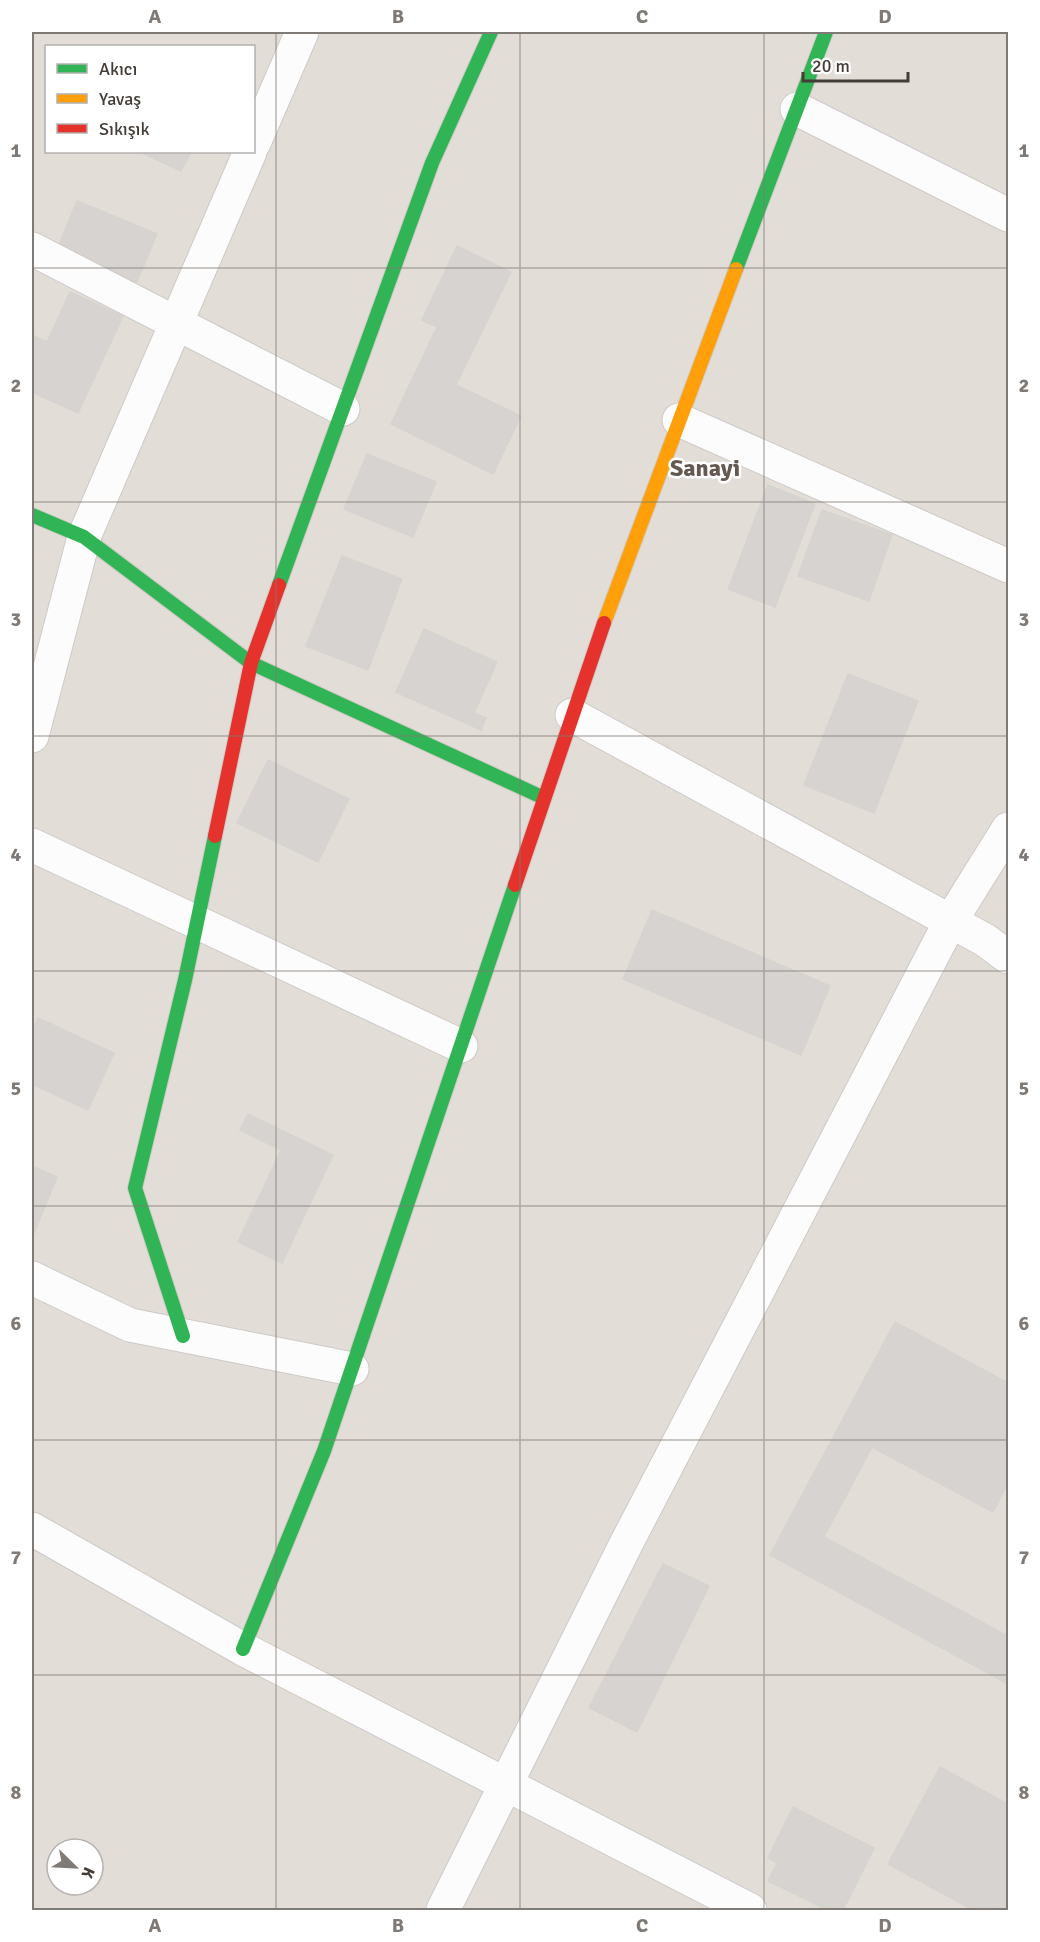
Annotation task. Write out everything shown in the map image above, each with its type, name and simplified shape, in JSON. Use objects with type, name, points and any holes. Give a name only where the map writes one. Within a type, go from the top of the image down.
[{"type":"street","points":[[255,141],[302,32]]},
{"type":"street","points":[[183,1335],[135,1188],[196,923],[251,663],[432,164],[491,32]]},
{"type":"street","points":[[243,1649],[324,1450],[609,607],[826,32]]},
{"type":"street","points":[[797,109],[1008,215]]},
{"type":"street","points":[[32,736],[84,537],[250,153]]},
{"type":"street","points":[[32,249],[343,409]]},
{"type":"street","points":[[679,420],[1008,566]]},
{"type":"street","points":[[32,515],[84,537],[251,663],[544,798]]},
{"type":"street","points":[[572,715],[950,921],[1008,957]]},
{"type":"street","points":[[443,1911],[627,1542],[950,921],[1008,829]]},
{"type":"street","points":[[32,844],[461,1046]]},
{"type":"street","points":[[32,1278],[130,1325],[352,1369]]},
{"type":"street","points":[[32,1530],[243,1649],[750,1911]]},
{"type":"shaded area","points":[[32,32],[1008,32],[1008,1910],[32,1910]]},
{"type":"building","points":[[142,153],[190,153],[181,171]]},
{"type":"building","points":[[77,201],[157,234],[136,284],[56,252]]},
{"type":"building","points":[[457,246],[511,272],[456,385],[521,416],[493,474],[391,424],[437,327],[422,320]]},
{"type":"building","points":[[70,292],[123,316],[78,413],[32,392],[32,335],[47,342]]},
{"type":"building","points":[[367,454],[436,482],[413,537],[344,509]]},
{"type":"building","points":[[768,485],[815,504],[775,607],[728,589]]},
{"type":"building","points":[[822,510],[892,535],[869,601],[798,576]]},
{"type":"building","points":[[342,556],[402,579],[368,670],[306,646]]},
{"type":"building","points":[[424,629],[497,662],[474,713],[486,718],[481,730],[396,692]]},
{"type":"building","points":[[848,674],[918,701],[874,813],[804,785]]},
{"type":"building","points":[[268,760],[349,799],[318,862],[237,823]]},
{"type":"building","points":[[652,910],[830,986],[801,1055],[623,979]]},
{"type":"building","points":[[38,1018],[114,1053],[88,1110],[32,1084],[32,1032]]},
{"type":"building","points":[[248,1114],[333,1155],[282,1263],[238,1242],[281,1150],[240,1130]]},
{"type":"building","points":[[32,1166],[57,1177],[32,1238]]},
{"type":"building","points":[[895,1322],[1008,1383],[1008,1483],[993,1512],[872,1447],[824,1537],[1006,1635],[1008,1630],[1008,1684],[770,1555]]},
{"type":"building","points":[[663,1564],[709,1586],[637,1732],[589,1708]]},
{"type":"building","points":[[940,1767],[1008,1804],[1008,1910],[973,1910],[888,1864]]},
{"type":"building","points":[[793,1807],[874,1848],[843,1910],[827,1910],[768,1881],[777,1863],[768,1858]]},
{"type":"traffic: fast","points":[[279,585],[432,163],[491,32]]},
{"type":"traffic: fast","points":[[736,269],[826,32]]},
{"type":"traffic: fast","points":[[32,515],[84,537],[251,663],[544,798]]},
{"type":"traffic: fast","points":[[183,1336],[135,1188],[185,980],[215,836]]},
{"type":"traffic: fast","points":[[243,1649],[324,1451],[515,885]]},
{"type":"traffic: slow","points":[[604,623],[736,269]]},
{"type":"traffic: jam","points":[[215,836],[251,663],[279,585]]},
{"type":"traffic: jam","points":[[515,885],[604,623]]},
{"type":"district","name":"Sanayi","points":[[705,468]]}]
